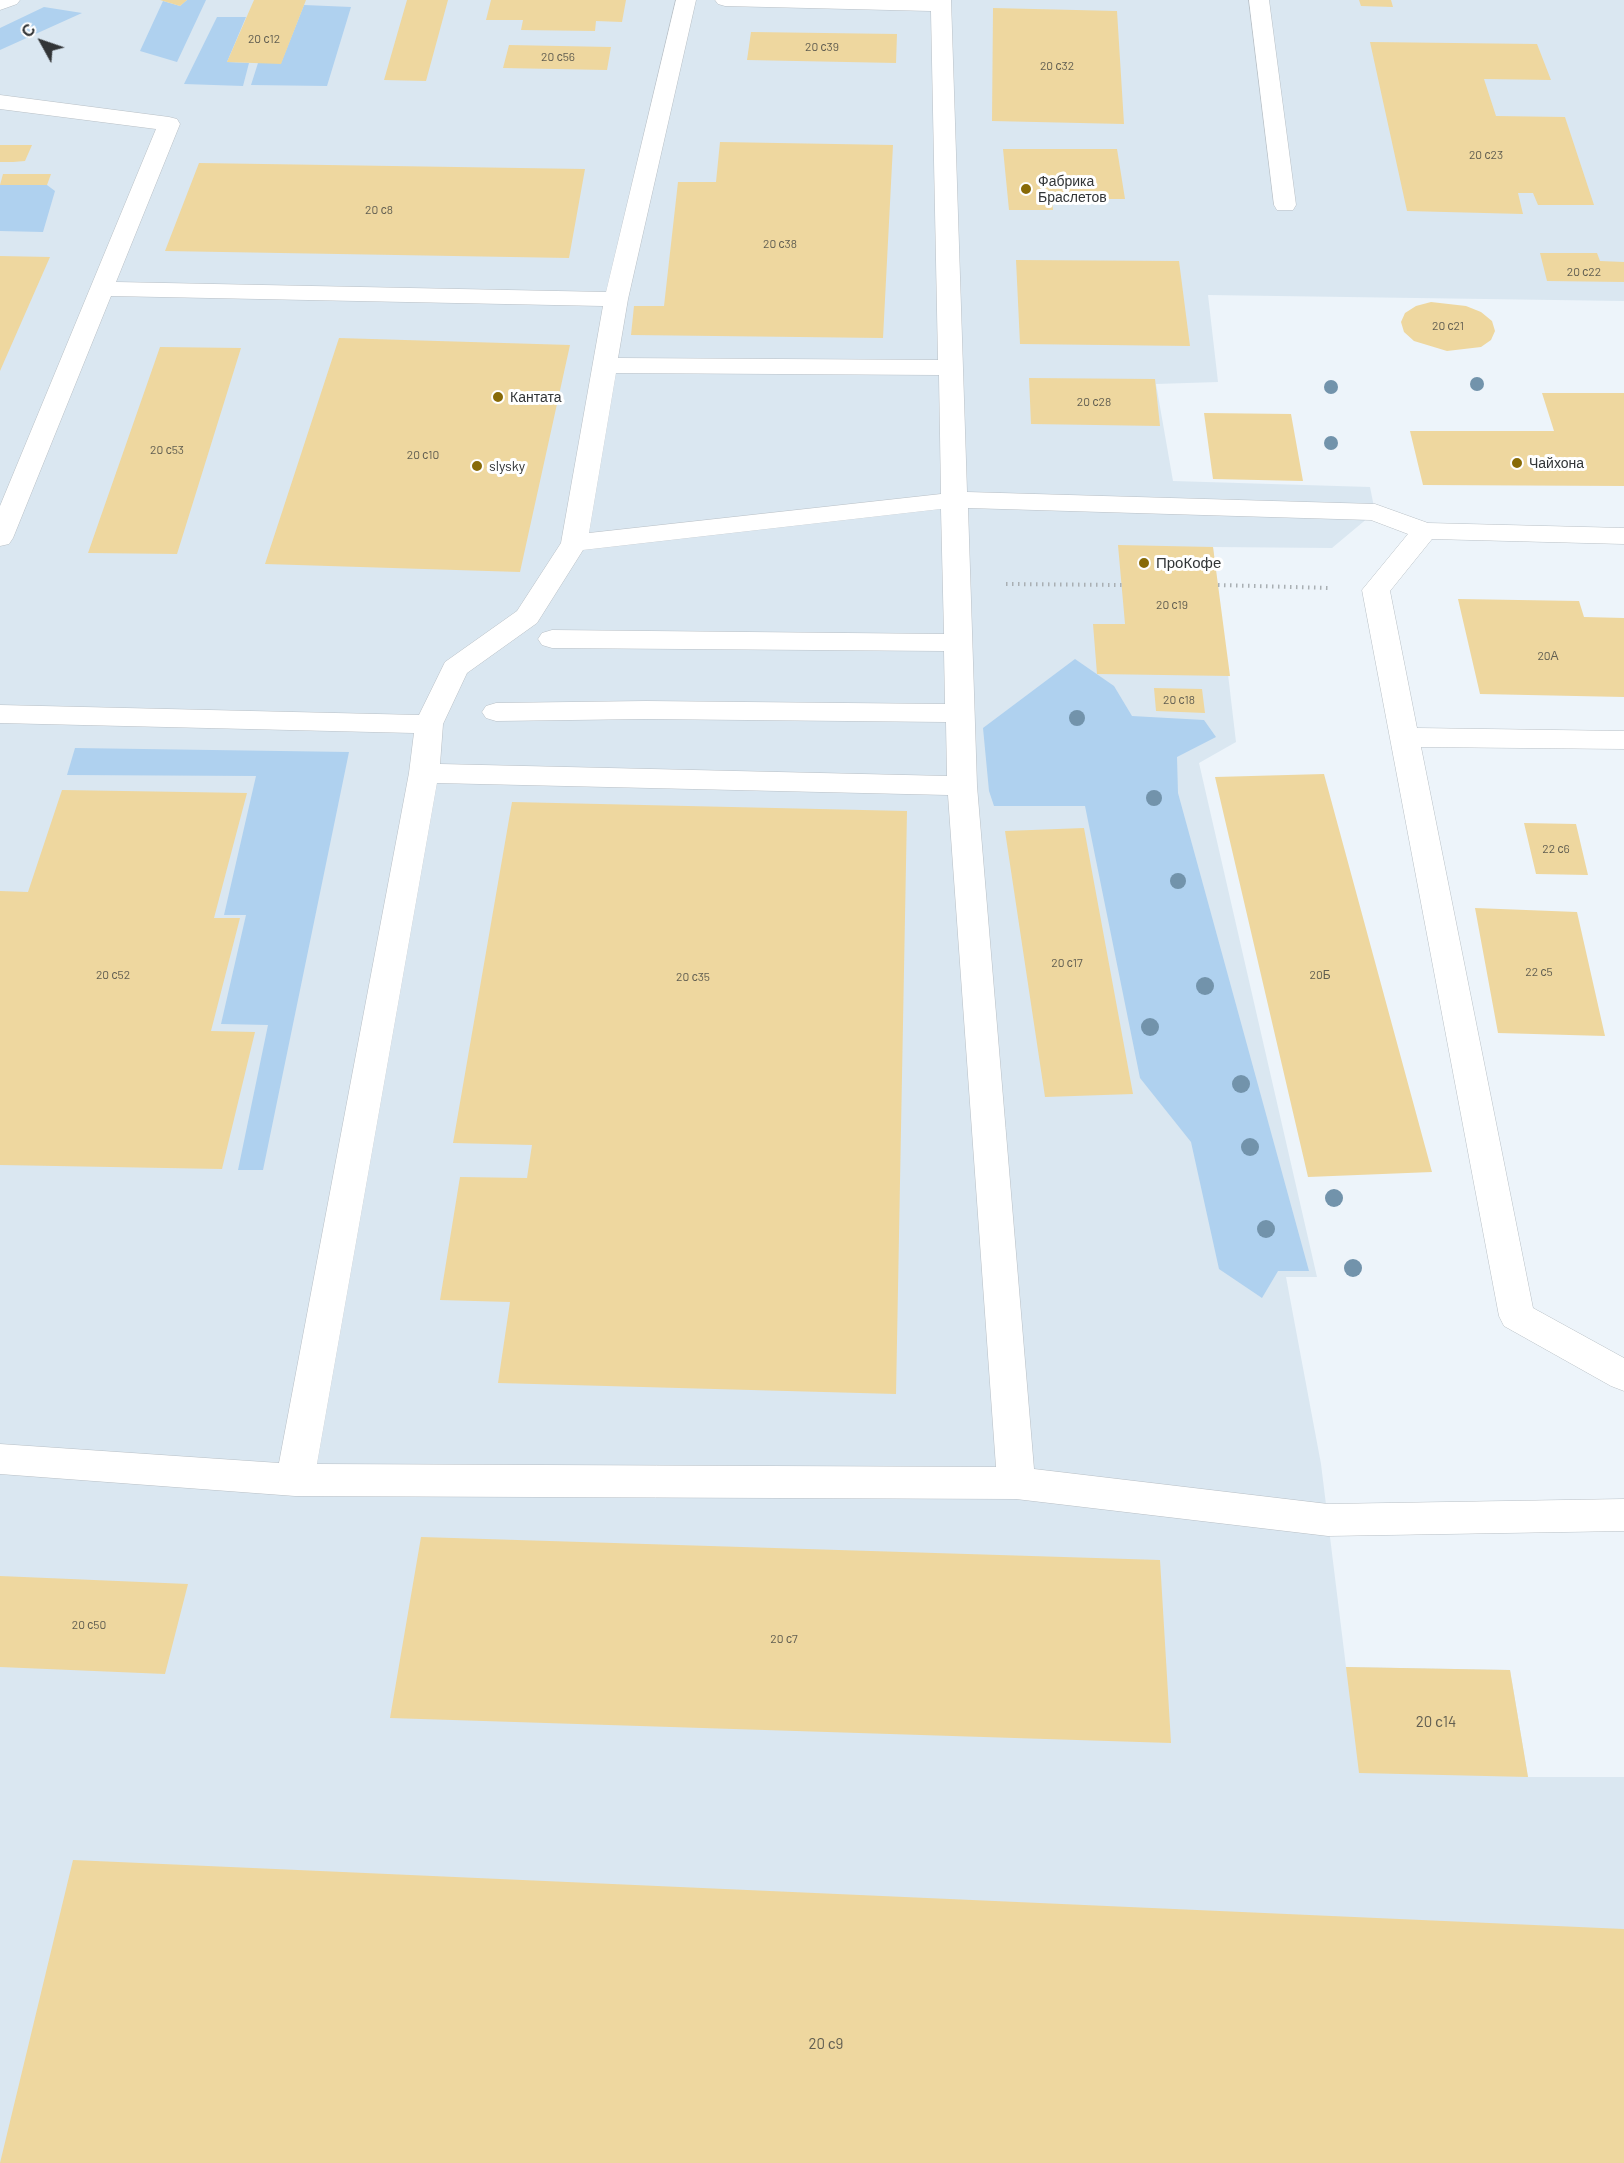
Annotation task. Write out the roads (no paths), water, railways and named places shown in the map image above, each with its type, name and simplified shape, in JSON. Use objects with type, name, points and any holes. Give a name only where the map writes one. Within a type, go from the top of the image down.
[{"type":"lane","points":[[0,4],[9,0]]},
{"type":"lane","points":[[295,1479],[424,772],[429,724],[455,668],[527,617],[574,543],[616,299],[686,0]]},
{"type":"lane","points":[[725,0],[941,2],[962,786],[1016,1483]]},
{"type":"lane","points":[[1259,0],[1285,206]]},
{"type":"lane","points":[[0,102],[169,124],[0,538]]},
{"type":"lane","points":[[102,289],[616,299]]},
{"type":"lane","points":[[604,365],[950,368]]},
{"type":"lane","points":[[574,543],[954,500],[1375,512],[1425,531],[1624,536]]},
{"type":"lane","points":[[1425,531],[1376,590],[1517,1316],[1624,1376]]},
{"type":"lane","points":[[552,639],[959,643]]},
{"type":"lane","points":[[496,712],[657,710],[960,713]]},
{"type":"lane","points":[[0,714],[429,724]]},
{"type":"lane","points":[[1404,737],[1624,740]]},
{"type":"lane","points":[[424,772],[962,786]]},
{"type":"lane","points":[[0,1459],[295,1479],[1016,1483],[1328,1520],[1624,1515]]},
{"type":"place","name":"Фабрика Браслетов","points":[[1026,189]]},
{"type":"place","name":"Кантата","points":[[498,397]]},
{"type":"place","name":"Чайхона","points":[[1517,463]]},
{"type":"place","name":"slysky","points":[[477,466]]},
{"type":"place","name":"ПроКофе","points":[[1144,563]]}]
